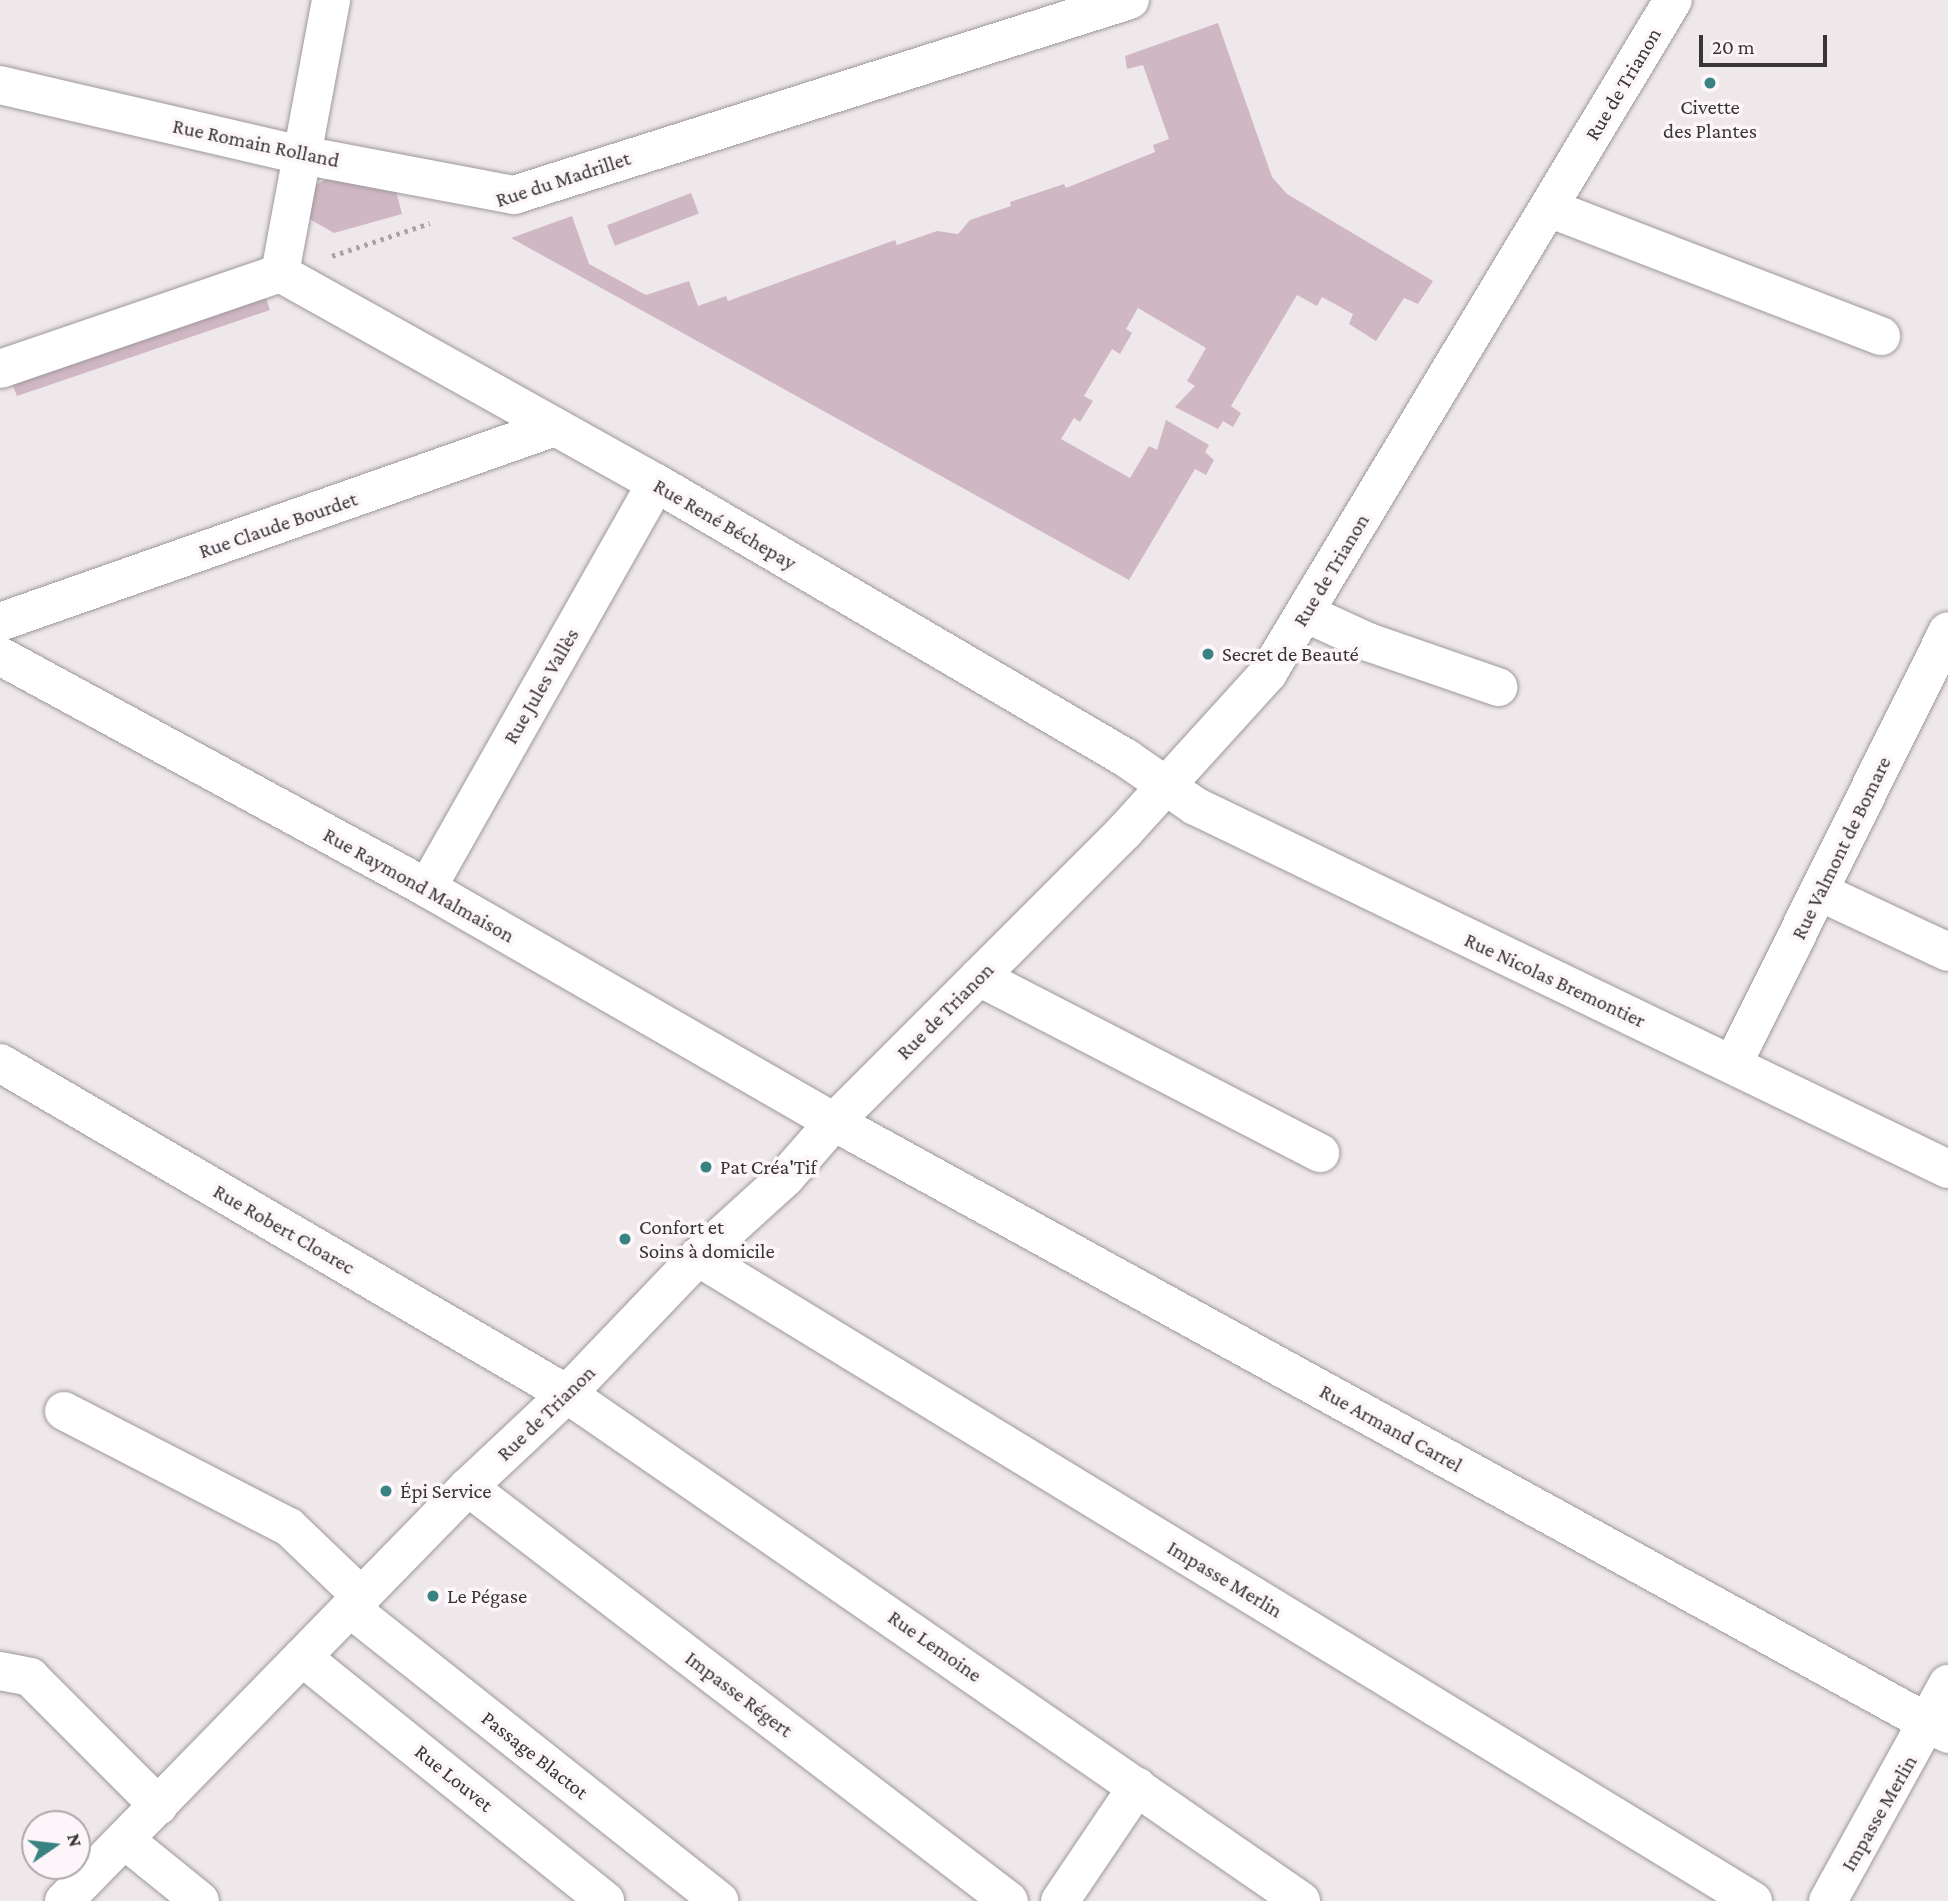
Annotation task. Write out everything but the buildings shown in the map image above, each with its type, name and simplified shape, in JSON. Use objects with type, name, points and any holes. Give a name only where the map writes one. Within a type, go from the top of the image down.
[{"type":"street","points":[[0,369],[281,273],[331,0]]},
{"type":"street","name":"Rue du Madrillet","points":[[514,195],[1130,0]]},
{"type":"street","name":"Rue de Trianon","points":[[64,1901],[126,1841],[468,1487],[567,1394],[698,1257],[785,1178],[834,1122],[1163,787],[1268,673],[1673,0]]},
{"type":"street","name":"Rue Romain Rolland","points":[[0,85],[302,155],[514,195]]},
{"type":"street","points":[[1549,208],[1881,336]]},
{"type":"street","name":"Rue René Béchepay","points":[[281,273],[656,483],[1126,758],[1163,787]]},
{"type":"street","name":"Rue Claude Bourdet","points":[[0,622],[555,427]]},
{"type":"street","name":"Rue Jules Vallès","points":[[426,888],[656,483]]},
{"type":"street","points":[[1305,612],[1368,642],[1498,687]]},
{"type":"street","name":"Rue Valmont de Bomare","points":[[1733,1064],[1948,631]]},
{"type":"street","name":"Rue Raymond Malmaison","points":[[0,656],[426,888],[834,1122]]},
{"type":"street","name":"Rue Nicolas Bremontier","points":[[1163,787],[1450,931],[1948,1169]]},
{"type":"street","points":[[1820,892],[1948,952]]},
{"type":"street","points":[[979,977],[1320,1153]]},
{"type":"street","name":"Rue Robert Cloarec","points":[[0,1063],[567,1394]]},
{"type":"street","name":"Rue Armand Carrel","points":[[834,1122],[1939,1729]]},
{"type":"street","name":"Impasse Merlin","points":[[698,1257],[1753,1901]]},
{"type":"street","name":"Rue Lemoine","points":[[567,1394],[1301,1901]]},
{"type":"street","name":"Passage Blactot","points":[[64,1411],[289,1527],[356,1603],[719,1901]]},
{"type":"street","name":"Impasse Régert","points":[[468,1487],[1009,1901]]},
{"type":"street","name":"Rue Louvet","points":[[302,1657],[605,1901]]},
{"type":"street","points":[[0,1671],[30,1677],[159,1806]]},
{"type":"street","name":"Impasse Merlin","points":[[1828,1901],[1939,1729],[1948,1684]]},
{"type":"street","points":[[1060,1901],[1137,1787]]},
{"type":"street","points":[[126,1841],[200,1901]]},
{"type":"path","points":[[281,273],[440,219]]},
{"type":"shaded area","points":[[1218,23],[1272,177],[1287,194],[1433,281],[1418,304],[1404,298],[1376,341],[1349,324],[1353,314],[1322,297],[1317,306],[1297,295],[1231,406],[1241,413],[1233,427],[1223,421],[1218,429],[1175,407],[1195,386],[1187,381],[1206,348],[1138,308],[1126,329],[1132,333],[1120,354],[1112,349],[1084,396],[1093,401],[1080,422],[1074,418],[1061,439],[1130,478],[1149,446],[1157,450],[1166,420],[1209,445],[1205,452],[1214,460],[1206,475],[1195,469],[1129,580],[511,238],[572,216],[589,264],[646,295],[689,281],[698,306],[726,296],[728,301],[895,240],[897,245],[937,231],[958,234],[970,220],[1011,206],[1010,202],[1064,184],[1066,188],[1155,152],[1153,145],[1169,139],[1143,65],[1127,69],[1125,56]]},
{"type":"shaded area","points":[[330,177],[396,191],[402,214],[334,233],[306,217],[312,187]]},
{"type":"shaded area","points":[[691,193],[699,214],[615,246],[607,225]]},
{"type":"shaded area","points":[[265,295],[270,310],[17,396],[10,379]]},
{"type":"place","name":"Civette des Plantes","points":[[1710,83]]},
{"type":"place","name":"Secret de Beauté","points":[[1208,654]]},
{"type":"place","name":"Pat Créa'Tif","points":[[706,1167]]},
{"type":"place","name":"Confort et Soins à domicile","points":[[625,1239]]},
{"type":"place","name":"Épi Service","points":[[386,1491]]},
{"type":"place","name":"Le Pégase","points":[[433,1596]]}]
